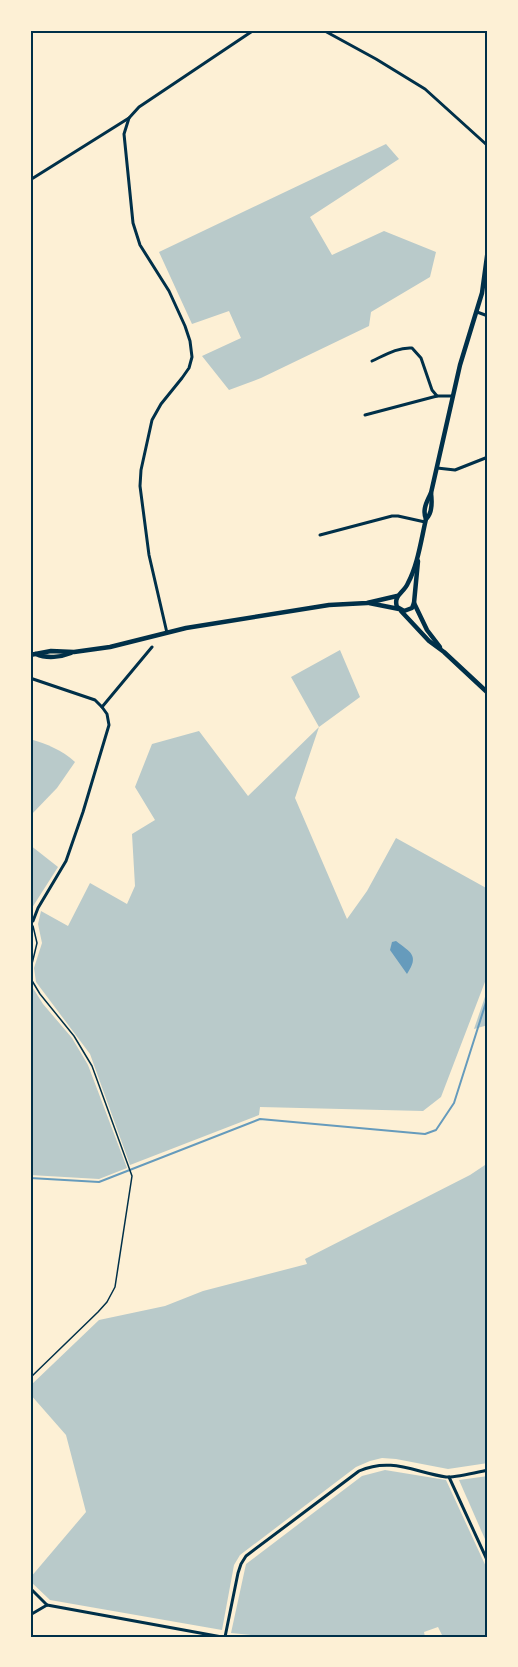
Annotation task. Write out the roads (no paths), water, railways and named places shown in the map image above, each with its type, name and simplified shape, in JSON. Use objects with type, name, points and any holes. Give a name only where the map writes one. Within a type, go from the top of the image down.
[{"type":"main road","points":[[367,603],[410,610],[414,600],[419,549],[425,520],[431,509],[431,493],[453,396],[482,293],[488,249]]},
{"type":"main road","points":[[419,549],[408,583],[399,595],[396,604],[429,641],[488,693]]},
{"type":"main road","points":[[33,654],[51,651],[74,652],[122,645],[186,628],[329,605],[367,603],[410,594],[427,630],[444,652]]},
{"type":"street","points":[[30,180],[129,118],[139,107],[254,30]]},
{"type":"street","points":[[323,30],[425,89],[488,146]]},
{"type":"street","points":[[129,118],[124,134],[133,223],[140,245],[169,291],[185,326],[192,357],[189,368],[161,404],[152,420],[141,470],[140,486],[149,555],[167,633]]},
{"type":"street","points":[[477,312],[488,316]]},
{"type":"street","points":[[372,361],[405,347],[412,348],[421,358],[436,396]]},
{"type":"street","points":[[365,415],[436,396],[453,396]]},
{"type":"street","points":[[436,468],[454,470],[488,458]]},
{"type":"street","points":[[320,534],[392,516],[425,520]]},
{"type":"street","points":[[102,706],[152,647]]},
{"type":"street","points":[[30,678],[95,700],[107,714],[109,725],[66,861],[38,908],[33,921]]},
{"type":"street","points":[[30,1588],[47,1605],[224,1637],[238,1573],[246,1556],[354,1475],[371,1466],[381,1464],[449,1477],[488,1470]]},
{"type":"street","points":[[449,1477],[488,1562]]},
{"type":"street","points":[[30,1615],[47,1605]]},
{"type":"water","points":[[396,941],[412,954],[413,962],[407,974],[390,950],[392,942]]},
{"type":"waterway","points":[[30,1178],[99,1182],[260,1119],[425,1134],[436,1130],[454,1103],[488,996]]}]
